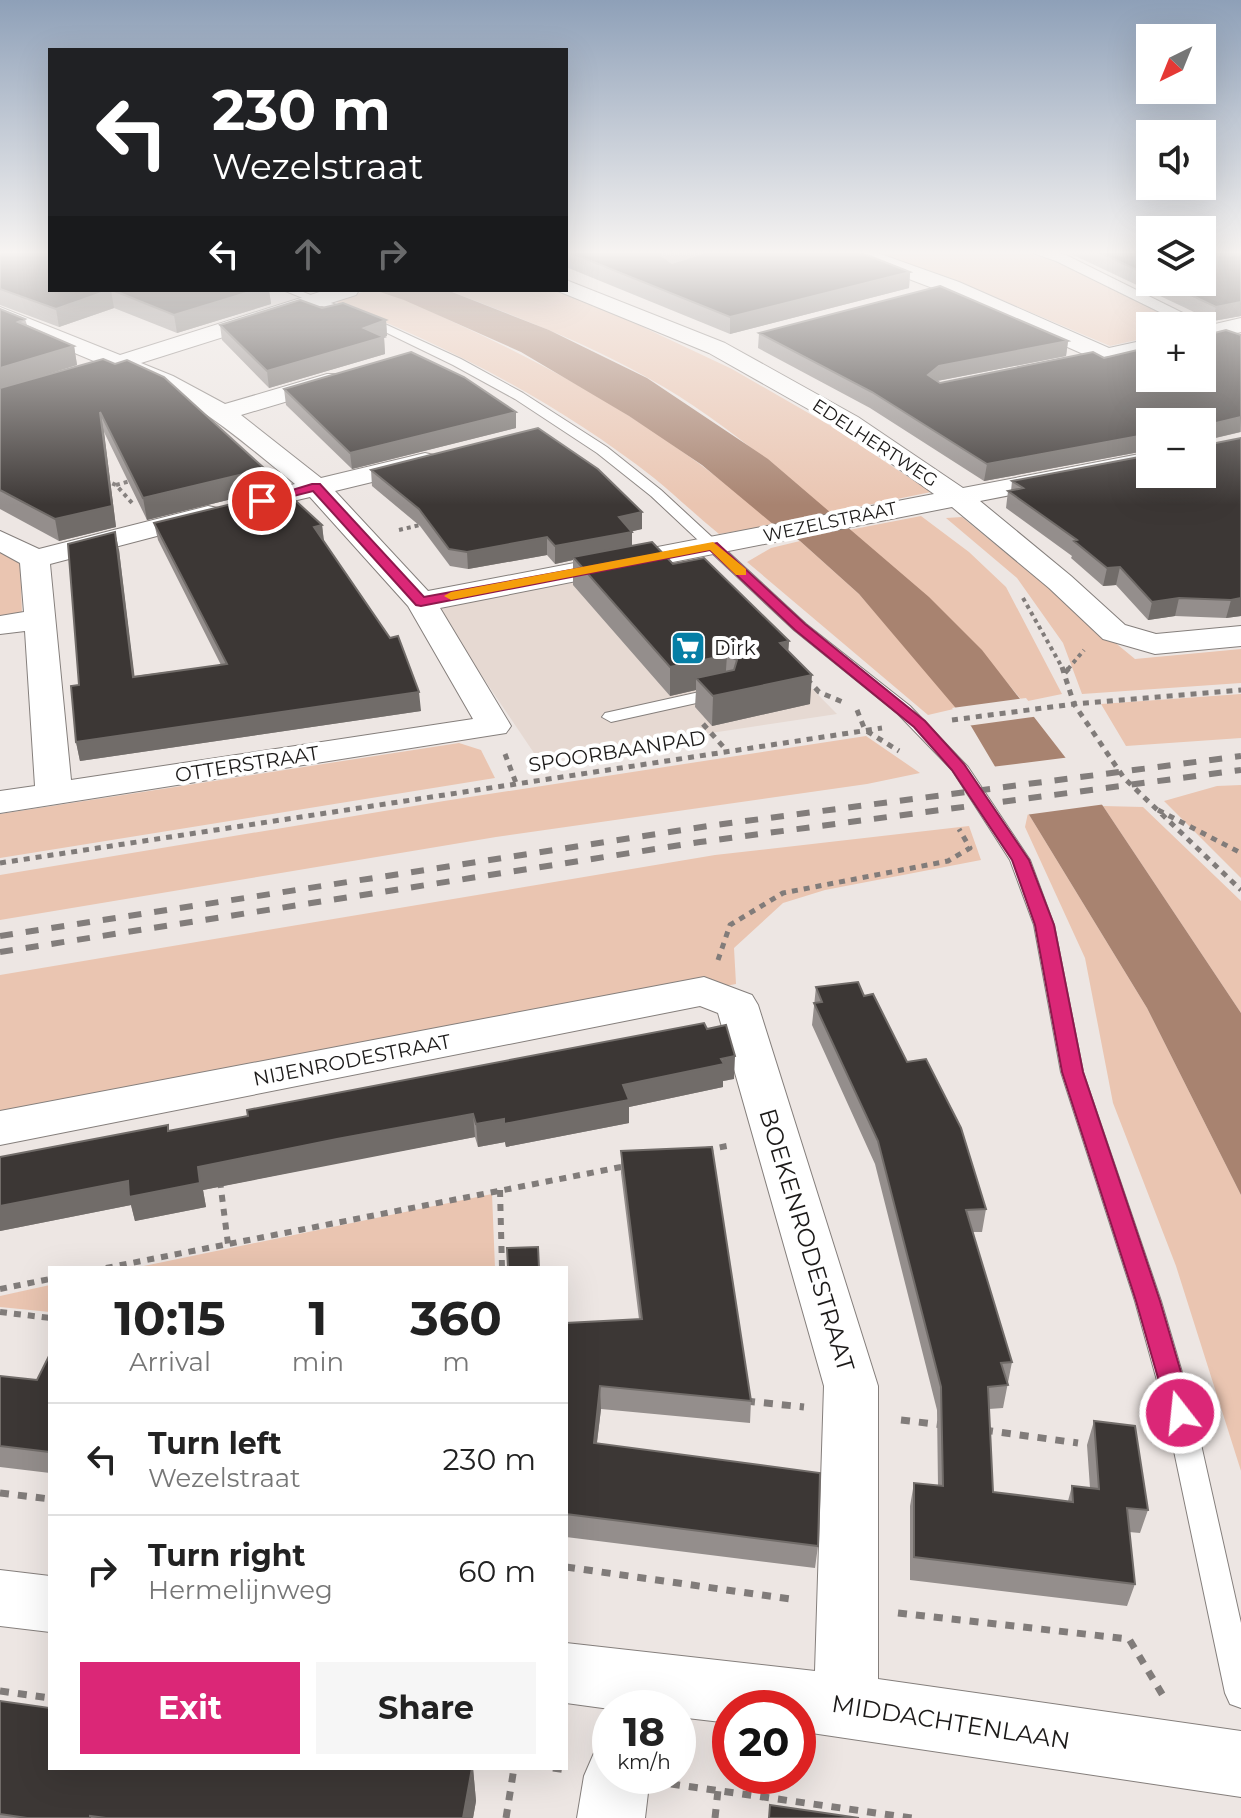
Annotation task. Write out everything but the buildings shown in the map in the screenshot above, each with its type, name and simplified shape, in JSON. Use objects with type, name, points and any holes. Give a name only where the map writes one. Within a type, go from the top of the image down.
[{"type":"street","points":[[57,336],[122,361],[222,413],[316,487],[421,602]]},
{"type":"street","points":[[81,374],[202,336]]},
{"type":"street","name":"EDELHERTWEG","points":[[687,336],[717,348],[849,422],[956,496],[1060,582],[1114,632],[1155,644],[1241,636]]},
{"type":"street","points":[[1061,336],[1107,356]]},
{"type":"street","points":[[1219,336],[1241,345]]},
{"type":"street","points":[[717,348],[747,341]]},
{"type":"street","points":[[1080,361],[1136,349]]},
{"type":"street","points":[[222,413],[366,370]]},
{"type":"street","points":[[272,498],[449,455]]},
{"type":"street","name":"WEZELSTRAAT","points":[[421,602],[1136,463]]},
{"type":"street","points":[[0,540],[35,559],[228,509]]},
{"type":"street","points":[[35,559],[54,794]]},
{"type":"street","name":"OTTERSTRAAT","points":[[0,802],[494,726],[421,602]]},
{"type":"street","points":[[0,625],[40,619]]},
{"type":"street","name":"NIJENRODESTRAAT","points":[[0,1128],[711,994]]},
{"type":"street","name":"BOEKENRODESTRAAT","points":[[711,994],[737,1005],[851,1386],[846,1706]]},
{"type":"street","points":[[0,1598],[48,1604]]},
{"type":"street","name":"MIDDACHTENLAAN","points":[[568,1674],[615,1690]]},
{"type":"street","name":"MIDDACHTENLAAN","points":[[696,1698],[846,1706],[1222,1762]]},
{"type":"lane","points":[[403,336],[519,396],[602,450],[656,493],[800,627],[919,724],[959,767],[1020,860],[1044,925],[1072,1072],[1148,1301],[1180,1413],[1241,1693]]},
{"type":"lane","points":[[611,717],[726,692]]},
{"type":"path","points":[[116,485],[145,477]]},
{"type":"path","points":[[1021,594],[1065,673],[1074,704],[1124,778],[1241,890]]},
{"type":"path","points":[[801,673],[819,692],[855,708],[865,730],[906,755]]},
{"type":"path","name":"SPOORBAANPAD","points":[[0,863],[865,730],[1074,704],[1241,690]]},
{"type":"path","points":[[1150,805],[1241,853]]},
{"type":"path","points":[[711,994],[715,969],[730,925],[783,893],[948,861],[970,848],[955,821]]},
{"type":"path","points":[[699,1151],[776,1136]]},
{"type":"path","points":[[116,1266],[638,1163]]},
{"type":"path","points":[[218,1166],[228,1244]]},
{"type":"path","points":[[500,1190],[502,1266]]},
{"type":"path","points":[[0,1289],[48,1279]]},
{"type":"path","points":[[0,1312],[48,1318]]},
{"type":"path","points":[[0,1493],[48,1499]]},
{"type":"path","points":[[568,1567],[848,1608],[1129,1639],[1222,1762]]},
{"type":"path","points":[[0,1691],[48,1698]]},
{"type":"path","points":[[506,1818],[514,1770]]},
{"type":"path","points":[[559,1770],[592,1782]]},
{"type":"path","points":[[715,1818],[718,1794]]},
{"type":"path","points":[[746,1794],[912,1818]]},
{"type":"shaded area","points":[[415,336],[484,336],[536,362],[660,436],[737,493],[774,525],[719,534],[654,478],[579,425],[500,378]]},
{"type":"shaded area","points":[[485,336],[561,336],[647,378],[768,459],[929,597],[982,650],[1103,806],[1241,1013],[1241,1195],[1147,1008],[1028,813],[1000,775],[971,726],[859,594],[800,541],[774,525],[702,465],[629,416],[521,352]]},
{"type":"shaded area","points":[[562,336],[662,336],[732,369],[831,426],[931,492],[829,513],[720,424],[673,392]]},
{"type":"shaded area","points":[[1086,336],[1136,336],[1136,340],[1110,346]]},
{"type":"shaded area","points":[[921,516],[969,552],[1006,587],[1062,694],[1023,702],[982,654],[940,612],[849,530]]},
{"type":"shaded area","points":[[962,517],[1135,659],[1241,649],[1241,683],[1082,694],[1063,643],[1017,578],[946,518]]},
{"type":"shaded area","points":[[800,541],[859,594],[958,708],[928,715],[747,562],[771,548]]},
{"type":"shaded area","points":[[0,550],[20,559],[22,613],[0,619]]},
{"type":"shaded area","points":[[689,564],[837,714],[538,759],[434,605]]},
{"type":"shaded area","points":[[1241,694],[1241,738],[1126,746],[1101,704]]},
{"type":"shaded area","points":[[866,736],[920,773],[867,784],[496,837],[0,920],[0,875],[444,801]]},
{"type":"shaded area","points":[[459,743],[481,750],[495,778],[0,858],[0,814]]},
{"type":"shaded area","points":[[1241,785],[1241,878],[1164,801],[1217,786]]},
{"type":"shaded area","points":[[1103,806],[1143,807],[1241,901],[1241,1013]]},
{"type":"shaded area","points":[[1028,813],[1147,1008],[1241,1195],[1241,1471],[1176,1266],[1113,1103],[1085,958],[1025,827]]},
{"type":"shaded area","points":[[969,826],[981,860],[825,890],[783,903],[734,948],[736,984],[0,1120],[0,975],[715,855]]},
{"type":"shaded area","points":[[492,1194],[495,1266],[144,1266]]},
{"type":"shaded area","points":[[48,1285],[48,1312],[0,1307],[0,1296]]},
{"type":"pier","points":[[1026,698],[1040,716],[967,726],[952,708]]},
{"type":"pier","points":[[1071,757],[1106,804],[1025,815],[991,767]]},
{"type":"railway","points":[[0,936],[715,825],[1241,756]]},
{"type":"railway","points":[[0,952],[700,842],[1241,770]]},
{"type":"slow traffic","points":[[451,596],[713,546],[741,572]]},
{"type":"place","name":"Dirk","points":[[688,648]]},
{"type":"route","points":[[262,501],[316,487],[421,602],[713,546],[800,627],[919,724],[959,767],[1020,860],[1044,925],[1072,1072],[1148,1301],[1180,1413]]}]
